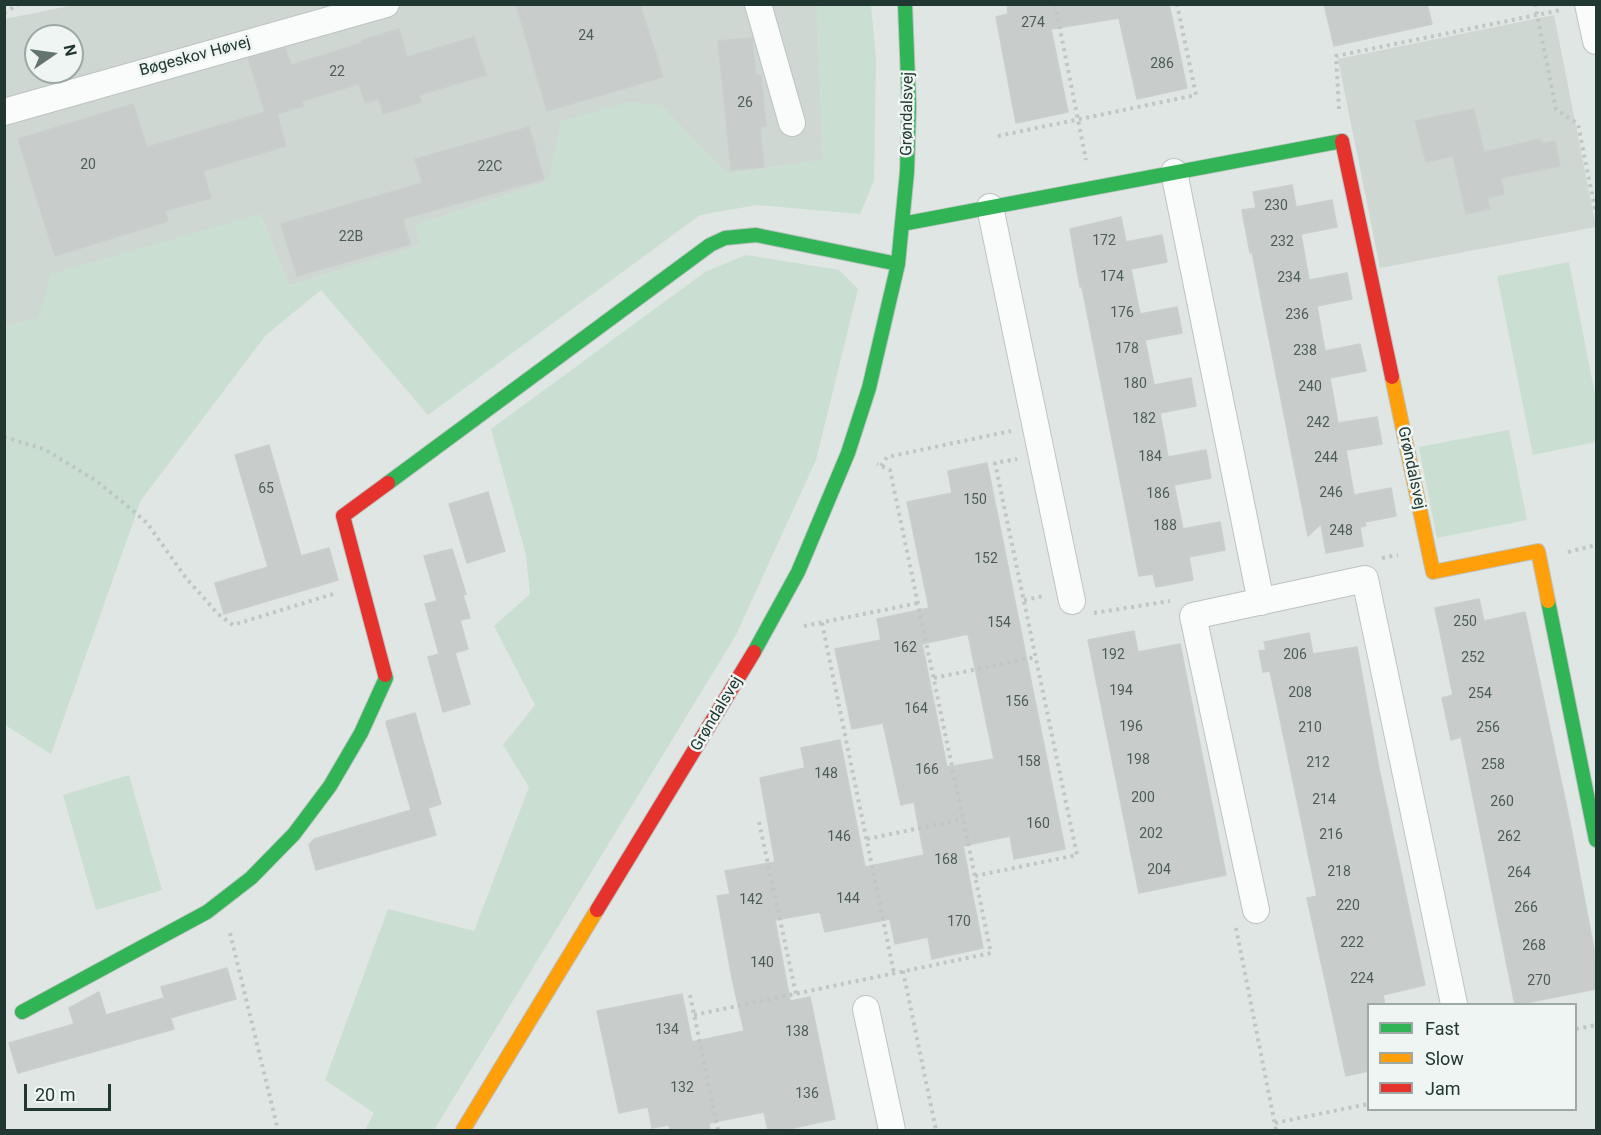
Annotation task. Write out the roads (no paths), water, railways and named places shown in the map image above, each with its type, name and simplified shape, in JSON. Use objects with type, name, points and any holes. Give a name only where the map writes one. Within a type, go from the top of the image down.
[{"type":"street","name":"Bøgeskov Høvej","points":[[4,112],[386,4]]},
{"type":"street","points":[[758,4],[792,123]]},
{"type":"street","name":"Grøndalsvej","points":[[463,1131],[771,622],[798,572],[848,453],[869,388],[898,264],[907,172],[909,105],[905,4]]},
{"type":"street","points":[[1588,5],[1596,41]]},
{"type":"street","name":"Grøndalsvej","points":[[1174,172],[1342,140],[1433,572],[1538,552],[1596,840]]},
{"type":"street","points":[[902,224],[1174,172],[1260,602]]},
{"type":"street","points":[[990,207],[1072,601]]},
{"type":"street","points":[[22,1012],[207,912],[251,878],[294,834],[330,786],[362,733],[386,678],[344,516],[710,245],[725,238],[756,235],[898,264]]},
{"type":"street","points":[[1256,910],[1193,616],[1365,579],[1454,1003]]},
{"type":"street","points":[[866,1009],[892,1131]]}]
